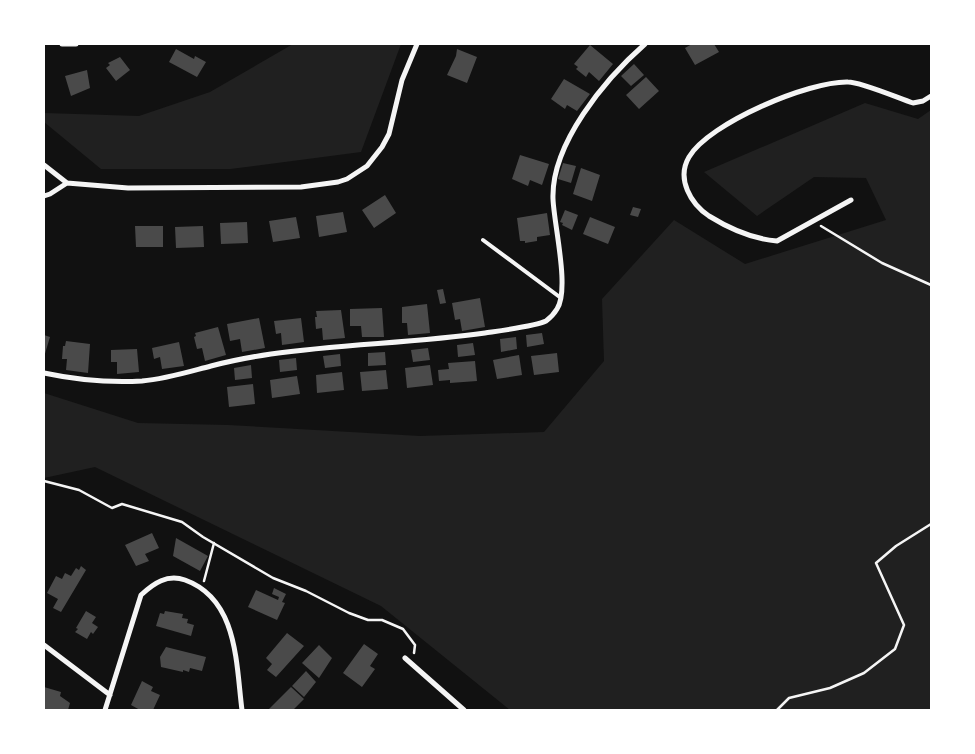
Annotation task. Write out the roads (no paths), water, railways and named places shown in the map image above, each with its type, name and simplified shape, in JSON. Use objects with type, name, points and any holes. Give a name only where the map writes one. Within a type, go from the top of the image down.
[{"type":"street","points":[[62,44],[76,44]]},
{"type":"street","points":[[44,165],[67,182],[78,185],[147,188],[301,187],[338,182],[367,166],[382,147],[389,134],[397,94],[417,44]]},
{"type":"street","points":[[44,373],[96,382],[145,381],[213,365],[319,347],[439,340],[545,321],[553,315],[562,299],[563,284],[553,199],[555,172],[565,144],[596,98],[624,63],[645,44]]},
{"type":"street","points":[[851,200],[776,241],[749,236],[714,219],[701,210],[689,196],[685,167],[689,157],[709,137],[764,106],[811,87],[850,82],[913,103],[923,101],[931,96]]},
{"type":"street","points":[[44,196],[67,182]]},
{"type":"street","points":[[105,710],[141,595],[151,586],[166,578],[194,583],[223,611],[232,635],[242,710]]},
{"type":"street","points":[[44,645],[110,695]]},
{"type":"street","points":[[404,658],[464,710]]},
{"type":"lane","points":[[483,240],[562,299]]}]
